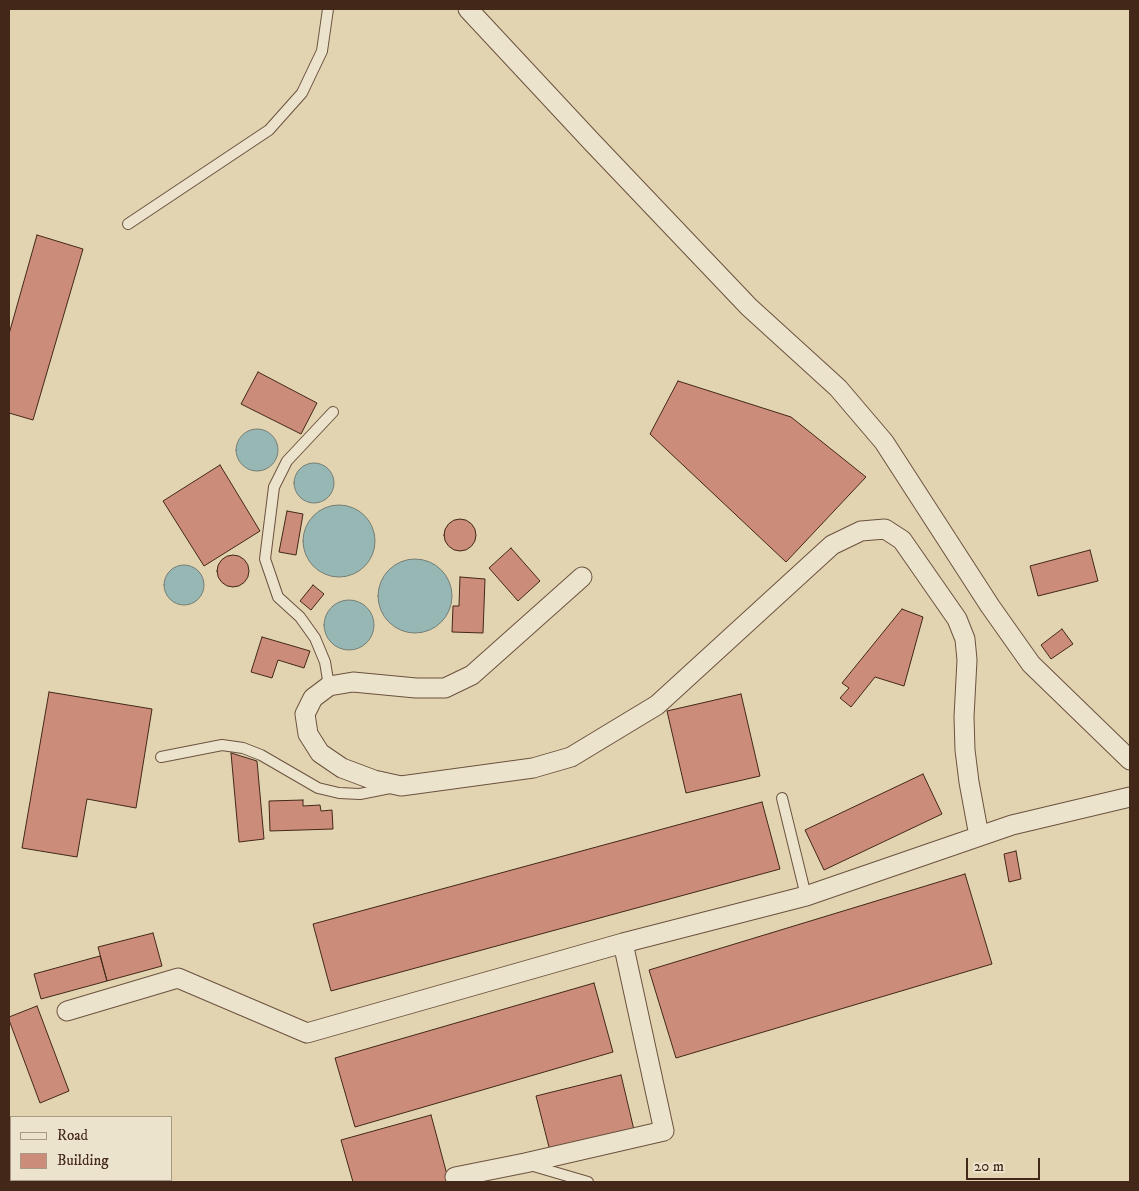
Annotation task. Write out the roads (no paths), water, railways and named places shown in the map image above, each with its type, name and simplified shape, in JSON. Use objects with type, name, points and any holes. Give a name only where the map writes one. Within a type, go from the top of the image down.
[{"type":"street","points":[[468,9],[749,307],[838,388],[884,442],[990,606],[1031,664],[1130,760]]},
{"type":"street","points":[[582,576],[472,675],[445,688],[416,688],[353,682],[330,686],[313,698],[305,714],[308,734],[320,753],[342,768],[374,780],[400,786],[533,768],[571,757],[657,705],[832,545],[861,531],[885,529],[902,540],[957,619],[965,640],[967,660],[964,717],[965,750],[979,836]]},
{"type":"street","points":[[67,1011],[178,978],[307,1033],[623,943],[806,896],[1012,825],[1130,797]]},
{"type":"street","points":[[455,1177],[664,1131],[623,943]]},
{"type":"lane","points":[[128,224],[270,130],[302,93],[306,85],[322,51],[328,9]]},
{"type":"lane","points":[[330,686],[325,662],[315,638],[300,617],[278,596],[265,559],[274,487],[287,461],[333,412]]},
{"type":"lane","points":[[160,758],[222,745],[242,748],[261,756],[318,788],[339,794],[360,794],[400,786]]},
{"type":"lane","points":[[782,798],[806,896]]},
{"type":"lane","points":[[524,1163],[588,1182]]},
{"type":"water","points":[[261,429],[269,432],[275,438],[278,450],[275,462],[269,468],[253,471],[245,468],[239,462],[236,446],[239,438],[245,432]]},
{"type":"water","points":[[318,463],[325,466],[331,472],[334,483],[333,491],[325,500],[318,503],[310,503],[303,500],[295,491],[294,479],[297,472],[306,464]]},
{"type":"water","points":[[339,505],[359,511],[369,521],[375,541],[369,561],[359,571],[339,577],[319,571],[309,561],[303,541],[309,521],[319,511]]},
{"type":"water","points":[[408,559],[422,559],[436,565],[446,575],[452,589],[452,603],[446,617],[436,627],[422,633],[408,633],[394,627],[384,617],[378,603],[378,589],[384,575],[394,565]]},
{"type":"water","points":[[188,565],[195,568],[201,574],[204,585],[203,593],[195,602],[188,605],[180,605],[173,602],[165,593],[164,581],[167,574],[176,566]]},
{"type":"water","points":[[349,600],[358,602],[369,611],[374,625],[372,634],[363,645],[349,650],[340,648],[329,639],[324,625],[326,616],[335,605]]}]
